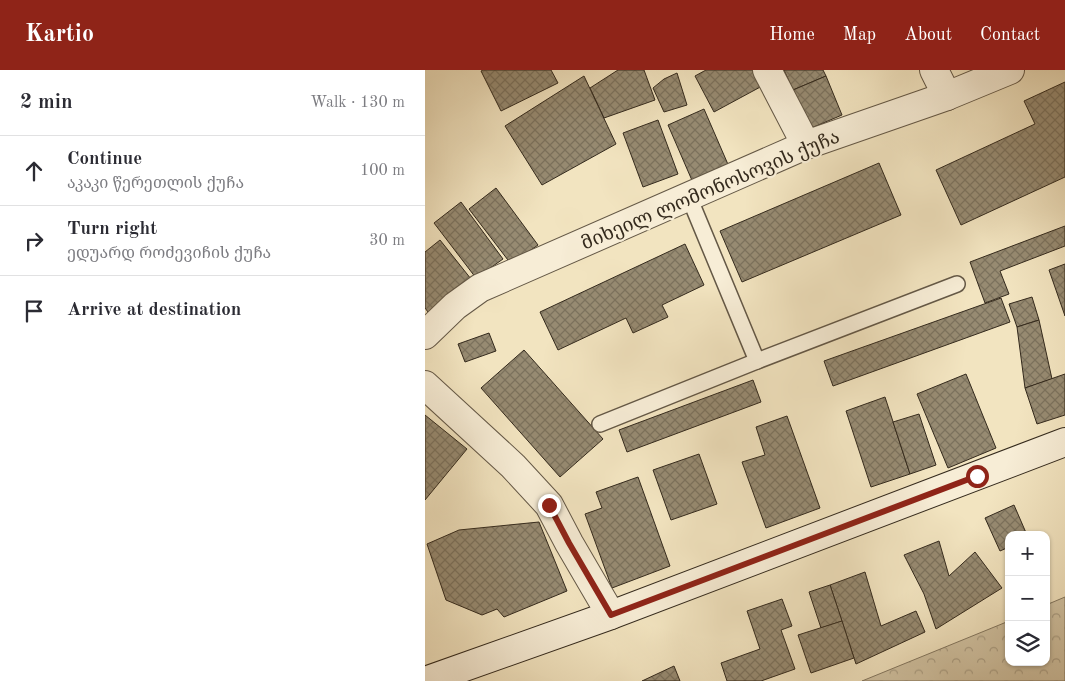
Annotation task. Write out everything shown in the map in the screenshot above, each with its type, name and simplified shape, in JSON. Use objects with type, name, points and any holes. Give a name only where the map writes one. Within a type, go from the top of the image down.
[{"type":"street","points":[[767,70],[805,145]]},
{"type":"street","points":[[934,70],[947,96]]},
{"type":"street","name":"მიხეილ ლომონოსოვის ქუჩა","points":[[425,335],[455,306],[480,288],[805,145],[947,96],[1010,70]]},
{"type":"street","points":[[425,385],[513,466],[549,505],[611,615]]},
{"type":"street","points":[[425,681],[611,615],[1065,442]]},
{"type":"lane","points":[[689,196],[757,361]]},
{"type":"lane","points":[[600,424],[957,284]]},
{"type":"green space","points":[[1065,597],[1065,681],[862,681],[1005,623],[1005,666],[1050,666],[1050,603]]},
{"type":"building","points":[[551,70],[558,83],[501,111],[481,71]]},
{"type":"building","points":[[618,70],[644,70],[655,100],[604,118],[590,88]]},
{"type":"building","points":[[706,70],[756,70],[764,85],[714,112],[695,76]]},
{"type":"building","points":[[784,70],[823,70],[826,76],[793,90]]},
{"type":"building","points":[[677,73],[687,105],[664,112],[653,88],[664,79]]},
{"type":"building","points":[[584,76],[616,144],[542,185],[505,126]]},
{"type":"building","points":[[826,76],[842,115],[809,129],[793,90]]},
{"type":"building","points":[[1065,82],[1065,177],[961,225],[936,170],[1035,124],[1024,101]]},
{"type":"building","points":[[704,109],[730,169],[694,185],[668,125]]},
{"type":"building","points":[[658,120],[678,174],[643,187],[623,133]]},
{"type":"building","points":[[879,163],[901,215],[742,282],[720,231]]},
{"type":"building","points":[[496,188],[538,245],[511,264],[469,209]]},
{"type":"building","points":[[461,202],[503,259],[476,278],[434,223]]},
{"type":"building","points":[[1065,226],[1065,246],[1000,271],[1009,294],[985,303],[970,262]]},
{"type":"building","points":[[440,240],[475,284],[431,316],[425,308],[425,252]]},
{"type":"building","points":[[685,244],[704,285],[662,305],[668,317],[633,333],[626,318],[558,350],[540,312]]},
{"type":"building","points":[[1065,264],[1065,316],[1049,270]]},
{"type":"building","points":[[1032,297],[1039,320],[1017,327],[1009,304]]},
{"type":"building","points":[[1001,298],[1010,322],[833,386],[824,361]]},
{"type":"building","points":[[1039,320],[1052,379],[1025,388],[1017,327]]},
{"type":"building","points":[[489,333],[496,351],[465,362],[458,344]]},
{"type":"building","points":[[524,350],[603,439],[560,477],[481,388]]},
{"type":"building","points":[[966,374],[996,448],[948,468],[917,394]]},
{"type":"building","points":[[1065,374],[1065,415],[1037,424],[1025,388]]},
{"type":"building","points":[[753,380],[761,402],[627,452],[619,430]]},
{"type":"building","points":[[885,397],[910,474],[871,487],[846,411]]},
{"type":"building","points":[[919,414],[936,465],[910,474],[893,422]]},
{"type":"building","points":[[425,415],[467,449],[425,500]]},
{"type":"building","points":[[787,416],[820,508],[766,528],[742,462],[765,455],[756,427]]},
{"type":"building","points":[[699,454],[717,504],[671,520],[653,470]]},
{"type":"building","points":[[638,477],[670,566],[612,588],[585,514],[602,508],[596,492]]},
{"type":"building","points":[[1014,505],[1025,531],[1005,531],[1005,549],[1000,551],[985,518]]},
{"type":"building","points":[[539,522],[567,591],[504,617],[497,609],[482,615],[446,600],[427,544],[459,530]]},
{"type":"building","points":[[939,541],[949,576],[975,552],[1002,588],[936,629],[924,594],[904,555]]},
{"type":"building","points":[[865,572],[881,626],[916,611],[925,632],[856,664],[830,585]]},
{"type":"building","points":[[830,585],[842,621],[821,628],[809,592]]},
{"type":"building","points":[[782,599],[792,626],[781,630],[795,669],[761,681],[727,681],[721,663],[760,649],[747,611]]},
{"type":"building","points":[[842,621],[854,658],[811,673],[798,635]]},
{"type":"building","points":[[674,666],[680,681],[642,681]]},
{"type":"route","points":[[549,505],[611,615],[977,476]]}]
